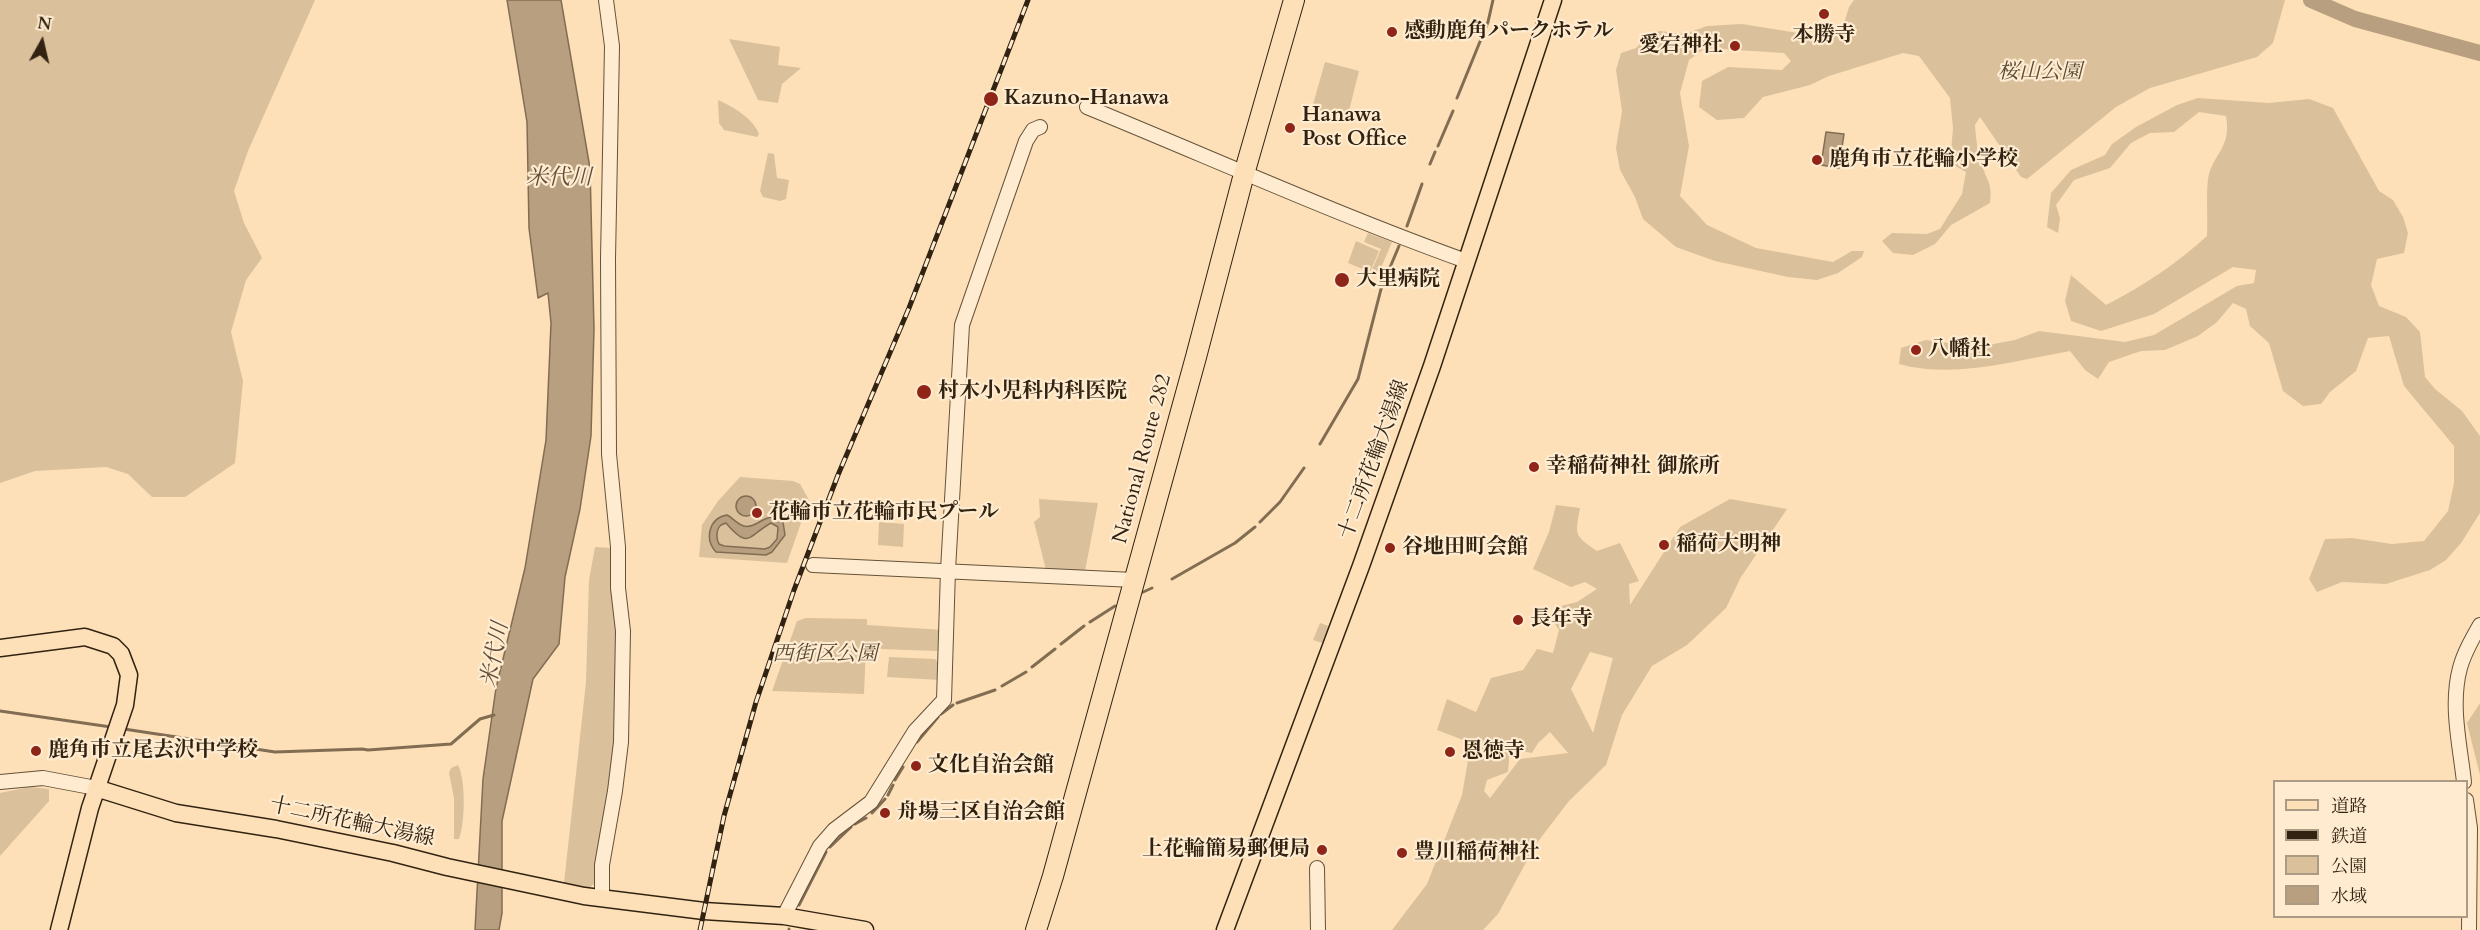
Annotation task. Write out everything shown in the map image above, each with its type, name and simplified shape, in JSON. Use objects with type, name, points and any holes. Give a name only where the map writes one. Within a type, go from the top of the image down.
[{"type":"highway","name":"National Route 282","points":[[1036,930],[1053,876],[1244,174],[1294,0]]},
{"type":"main road","name":"十二所花輪大湯線","points":[[1225,930],[1361,566],[1432,366],[1553,0]]},
{"type":"main road","points":[[0,648],[69,638],[85,637],[100,640],[113,646],[121,654],[129,675],[125,705],[96,788],[59,930]]},
{"type":"main road","name":"十二所花輪大湯線","points":[[96,788],[176,813],[276,829],[584,896],[704,910],[784,916],[864,930]]},
{"type":"street","points":[[602,898],[602,865],[621,742],[623,631],[609,454],[608,259],[612,46],[606,0]]},
{"type":"street","points":[[1087,107],[1244,174],[1397,236],[1466,261]]},
{"type":"street","points":[[784,916],[820,846],[834,830],[871,802],[915,731],[944,700],[948,570],[963,325],[1026,141],[1034,130],[1040,127]]},
{"type":"street","points":[[813,565],[1134,580]]},
{"type":"street","points":[[2464,780],[2456,704],[2459,670],[2466,651],[2480,626]]},
{"type":"street","points":[[0,782],[43,778],[96,788]]},
{"type":"street","points":[[2468,814],[2470,828],[2469,930]]},
{"type":"street","points":[[1317,868],[1318,930]]},
{"type":"green space","points":[[0,0],[315,0],[248,151],[234,191],[244,223],[262,258],[246,280],[231,332],[243,381],[235,463],[185,497],[152,497],[128,474],[106,467],[35,471],[0,483]]},
{"type":"green space","name":"桜山公園","points":[[1854,0],[2285,0],[2273,43],[2257,57],[2150,88],[2116,107],[2027,179],[2021,177],[1980,117],[1975,125],[1976,139],[1990,186],[1990,203],[1951,225],[1935,244],[1913,255],[1893,253],[1882,241],[1892,233],[1927,234],[1940,229],[1962,194],[1966,172],[1950,163],[1953,128],[1950,98],[1919,56],[1903,53],[1829,76],[1810,85],[1763,97],[1744,118],[1717,120],[1699,107],[1702,81],[1728,67],[1782,70],[1791,61],[1784,53],[1705,48],[1689,60],[1680,93],[1689,146],[1680,196],[1707,225],[1756,248],[1833,262],[1852,251],[1864,251],[1862,257],[1838,273],[1817,280],[1788,277],[1715,261],[1676,247],[1643,219],[1635,197],[1620,170],[1616,148],[1622,111],[1616,70],[1621,53],[1636,48],[1645,39],[1659,31],[1685,34],[1707,26],[1742,24],[1823,37],[1842,30],[1849,7]]},
{"type":"green space","points":[[729,39],[780,47],[778,65],[801,68],[782,84],[778,103],[758,100]]},
{"type":"green space","points":[[1325,62],[1359,71],[1347,119],[1312,108]]},
{"type":"green space","points":[[2198,98],[2269,103],[2309,99],[2333,108],[2379,191],[2393,200],[2403,217],[2408,233],[2404,253],[2377,259],[2371,285],[2379,306],[2406,317],[2420,332],[2425,377],[2435,389],[2462,411],[2480,436],[2480,513],[2461,543],[2446,560],[2430,570],[2386,584],[2342,582],[2317,592],[2309,579],[2325,539],[2352,538],[2392,544],[2424,541],[2448,511],[2454,483],[2454,446],[2404,386],[2389,336],[2368,338],[2356,371],[2330,392],[2321,404],[2303,406],[2283,391],[2269,343],[2250,326],[2246,309],[2233,303],[2217,322],[2198,336],[2165,350],[2141,351],[2109,362],[2098,379],[2085,370],[2070,351],[1963,369],[1941,370],[1899,364],[1901,348],[1926,340],[1978,347],[2015,340],[2039,331],[2125,342],[2154,335],[2237,286],[2254,283],[2256,270],[2233,267],[2154,314],[2101,331],[2071,321],[2065,301],[2071,275],[2106,305],[2159,274],[2207,236],[2208,179],[2213,163],[2224,144],[2226,116],[2199,112],[2174,132],[2150,133],[2131,143],[2110,168],[2074,180],[2056,205],[2060,218],[2058,233],[2047,227],[2051,193],[2071,170],[2105,155],[2112,144],[2136,127],[2177,105]]},
{"type":"green space","points":[[718,100],[747,118],[756,128],[759,134],[757,137],[724,130],[719,123]]},
{"type":"green space","points":[[768,153],[774,154],[777,178],[789,180],[786,199],[780,201],[763,197],[760,191]]},
{"type":"green space","points":[[1368,233],[1392,242],[1378,275],[1371,272],[1381,249],[1364,242]]},
{"type":"green space","points":[[1356,241],[1379,251],[1370,272],[1348,263]]},
{"type":"green space","name":"花輪市立花輪市民プール","points":[[740,477],[793,481],[800,484],[809,500],[787,563],[699,557],[702,525],[718,501]]},
{"type":"green space","points":[[1039,499],[1098,503],[1085,571],[1046,570],[1034,522],[1040,517]]},
{"type":"green space","points":[[1730,499],[1787,509],[1741,577],[1726,608],[1687,645],[1652,666],[1622,715],[1606,765],[1569,801],[1536,844],[1498,914],[1483,930],[1392,930],[1427,884],[1462,795],[1471,743],[1437,730],[1447,699],[1476,712],[1491,678],[1523,670],[1537,649],[1553,653],[1559,630],[1550,616],[1557,607],[1577,602],[1597,589],[1585,582],[1571,587],[1533,569],[1549,532],[1556,505],[1580,508],[1578,534],[1597,551],[1620,543],[1639,581],[1629,584],[1630,605],[1680,527]],"holes":[[[1590,652],[1613,658],[1593,733],[1571,689]],[[1550,732],[1568,753],[1520,759],[1490,798],[1484,791],[1487,780],[1508,772],[1510,749],[1532,753],[1538,743]]]},
{"type":"green space","points":[[879,522],[904,524],[903,547],[878,545]]},
{"type":"green space","points":[[595,547],[613,548],[617,636],[614,759],[594,884],[588,889],[564,883],[586,682],[589,580]]},
{"type":"green space","name":"西街区公園","points":[[806,618],[867,619],[867,625],[943,630],[943,646],[937,651],[880,649],[866,645],[864,694],[772,691],[797,621]]},
{"type":"green space","points":[[1320,623],[1334,628],[1328,641],[1323,643],[1313,640]]},
{"type":"green space","points":[[889,657],[935,659],[940,665],[940,680],[887,677]]},
{"type":"green space","points":[[2480,703],[2480,775],[2467,723]]},
{"type":"green space","points":[[458,765],[462,781],[463,813],[459,839],[454,839],[454,798],[449,773],[451,768]]},
{"type":"green space","points":[[30,787],[49,789],[49,801],[0,856],[0,793]]},
{"type":"water","name":"米代川","points":[[507,0],[561,0],[590,168],[594,329],[591,436],[580,509],[565,577],[559,644],[533,679],[502,821],[502,913],[499,930],[475,930],[483,779],[496,688],[525,568],[546,440],[551,323],[548,293],[538,298],[529,228],[527,122]]},
{"type":"water","points":[[1826,132],[1844,134],[1839,168],[1821,165]]},
{"type":"water","points":[[746,496],[753,499],[756,506],[753,513],[746,516],[739,513],[736,506],[739,499]]},
{"type":"water","points":[[727,515],[739,524],[748,526],[767,518],[776,517],[783,522],[785,535],[772,552],[766,555],[716,552],[709,535],[712,525]],"holes":[[[726,523],[734,531],[748,538],[771,523],[778,527],[777,539],[765,549],[719,544],[717,534],[721,525]]]},
{"type":"waterway","points":[[1457,98],[1488,22],[1493,0]]},
{"type":"waterway","points":[[2311,0],[2355,19],[2480,53]]},
{"type":"waterway","points":[[1438,146],[1453,111]]},
{"type":"waterway","points":[[1430,164],[1435,152]]},
{"type":"waterway","points":[[1407,226],[1422,184]]},
{"type":"waterway","points":[[1320,444],[1358,379],[1381,289],[1399,246]]},
{"type":"waterway","points":[[1260,522],[1280,502],[1304,468]]},
{"type":"waterway","points":[[1172,579],[1235,543],[1255,527]]},
{"type":"waterway","points":[[1141,593],[1152,588]]},
{"type":"waterway","points":[[1090,622],[1115,606]]},
{"type":"waterway","points":[[1061,644],[1084,626]]},
{"type":"waterway","points":[[1032,667],[1055,649]]},
{"type":"waterway","points":[[1002,686],[1026,672]]},
{"type":"waterway","points":[[957,703],[995,690]]},
{"type":"waterway","points":[[941,714],[953,705]]},
{"type":"waterway","points":[[0,711],[111,727]]},
{"type":"waterway","points":[[124,729],[275,752],[368,750],[451,744],[480,719],[494,715]]},
{"type":"waterway","points":[[917,742],[938,717]]},
{"type":"waterway","points":[[895,780],[903,767]]},
{"type":"waterway","points":[[888,795],[893,785]]},
{"type":"waterway","points":[[872,813],[885,799]]},
{"type":"waterway","points":[[855,824],[866,818]]},
{"type":"waterway","points":[[830,847],[851,827]]},
{"type":"waterway","points":[[799,905],[826,852]]},
{"type":"railway","points":[[700,930],[724,816],[756,702],[794,590],[838,475],[909,308],[1028,0]]},
{"type":"place","name":"本勝寺","points":[[1824,14]]},
{"type":"place","name":"感動鹿角パークホテル","points":[[1392,32]]},
{"type":"place","name":"愛宕神社","points":[[1735,46]]},
{"type":"place","name":"Kazuno-Hanawa","points":[[991,99]]},
{"type":"place","name":"Hanawa Post Office","points":[[1290,128]]},
{"type":"place","name":"鹿角市立花輪小学校","points":[[1817,160]]},
{"type":"place","name":"大里病院","points":[[1342,280]]},
{"type":"place","name":"八幡社","points":[[1916,350]]},
{"type":"place","name":"村木小児科内科医院","points":[[924,392]]},
{"type":"place","name":"幸稲荷神社 御旅所","points":[[1534,467]]},
{"type":"place","name":"花輪市立花輪市民プール","points":[[757,513]]},
{"type":"place","name":"稲荷大明神","points":[[1664,545]]},
{"type":"place","name":"谷地田町会館","points":[[1390,548]]},
{"type":"place","name":"長年寺","points":[[1518,620]]},
{"type":"place","name":"鹿角市立尾去沢中学校","points":[[36,751]]},
{"type":"place","name":"恩徳寺","points":[[1450,752]]},
{"type":"place","name":"文化自治会館","points":[[916,766]]},
{"type":"place","name":"舟場三区自治会館","points":[[885,813]]},
{"type":"place","name":"上花輪簡易郵便局","points":[[1322,850]]},
{"type":"place","name":"豊川稲荷神社","points":[[1402,853]]}]
